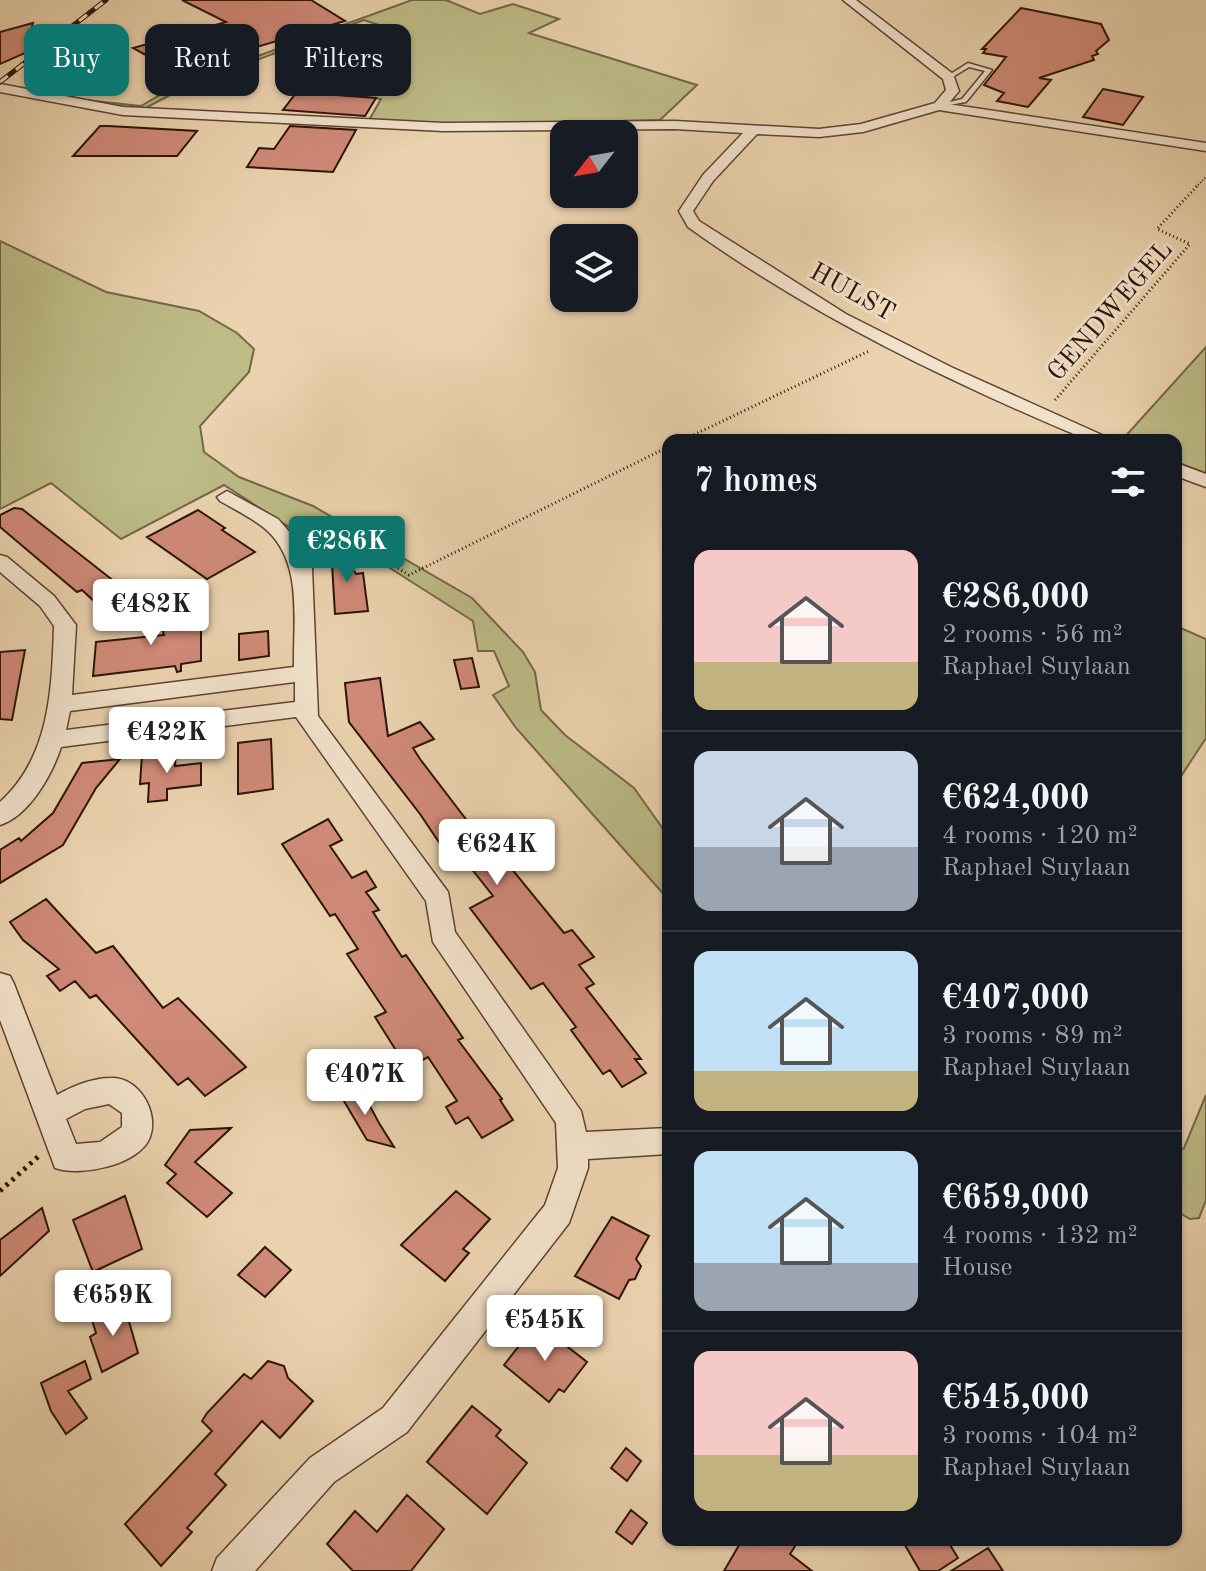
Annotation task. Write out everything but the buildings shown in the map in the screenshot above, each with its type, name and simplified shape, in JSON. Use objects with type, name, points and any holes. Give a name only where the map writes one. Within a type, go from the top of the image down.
[{"type":"street","points":[[849,0],[949,77],[953,91],[939,106]]},
{"type":"street","points":[[0,88],[103,109],[457,128],[675,125],[845,131],[939,106],[1206,147]]},
{"type":"street","name":"HULST","points":[[753,130],[708,178],[686,211],[693,224],[778,280],[889,341],[1091,434]]},
{"type":"street","points":[[1182,471],[1206,481]]},
{"type":"street","points":[[227,497],[271,523],[302,568],[307,717],[439,899],[442,934],[571,1120],[573,1146],[573,1168],[558,1213],[395,1420],[322,1470],[230,1571]]},
{"type":"street","points":[[0,561],[47,601],[65,625],[61,704],[54,740],[24,795],[0,816]]},
{"type":"street","points":[[0,592],[22,581]]},
{"type":"street","points":[[61,704],[306,673]]},
{"type":"street","points":[[54,740],[307,708]]},
{"type":"street","points":[[0,984],[54,1126]]},
{"type":"street","points":[[573,1146],[662,1141]]},
{"type":"lane","points":[[939,106],[964,101],[989,70],[968,65],[949,77]]},
{"type":"path","name":"GENDWEGEL","points":[[1048,408],[1190,244],[1157,229],[1206,177]]},
{"type":"path","points":[[695,434],[889,341]]},
{"type":"path","points":[[281,534],[333,529],[409,575],[662,450]]},
{"type":"path","points":[[0,1191],[54,1126]]},
{"type":"shaded area","points":[[412,0],[446,0],[480,14],[513,4],[559,19],[529,33],[697,85],[660,120],[550,120],[550,123],[503,124],[368,122],[381,99],[358,96],[411,96],[411,24],[376,24],[364,20],[346,24]]},
{"type":"shaded area","points":[[275,50],[275,53],[259,59],[259,56]]},
{"type":"shaded area","points":[[51,96],[67,96],[141,106],[158,96],[168,96],[142,110]]},
{"type":"shaded area","points":[[0,241],[106,292],[199,311],[237,333],[254,349],[249,372],[200,426],[204,452],[239,477],[313,506],[472,598],[523,652],[535,672],[541,710],[565,735],[634,788],[662,828],[662,892],[516,728],[493,695],[509,686],[494,651],[478,651],[473,621],[335,533],[300,542],[289,527],[224,485],[121,539],[51,483],[0,509]]},
{"type":"shaded area","points":[[1206,347],[1206,473],[1182,464],[1182,434],[1127,434]]},
{"type":"shaded area","points":[[1182,629],[1206,639],[1206,738],[1182,775]]},
{"type":"shaded area","points":[[1206,1095],[1206,1200],[1199,1218],[1190,1219],[1182,1214],[1184,1148]]},
{"type":"railway","points":[[0,82],[106,0]]}]
